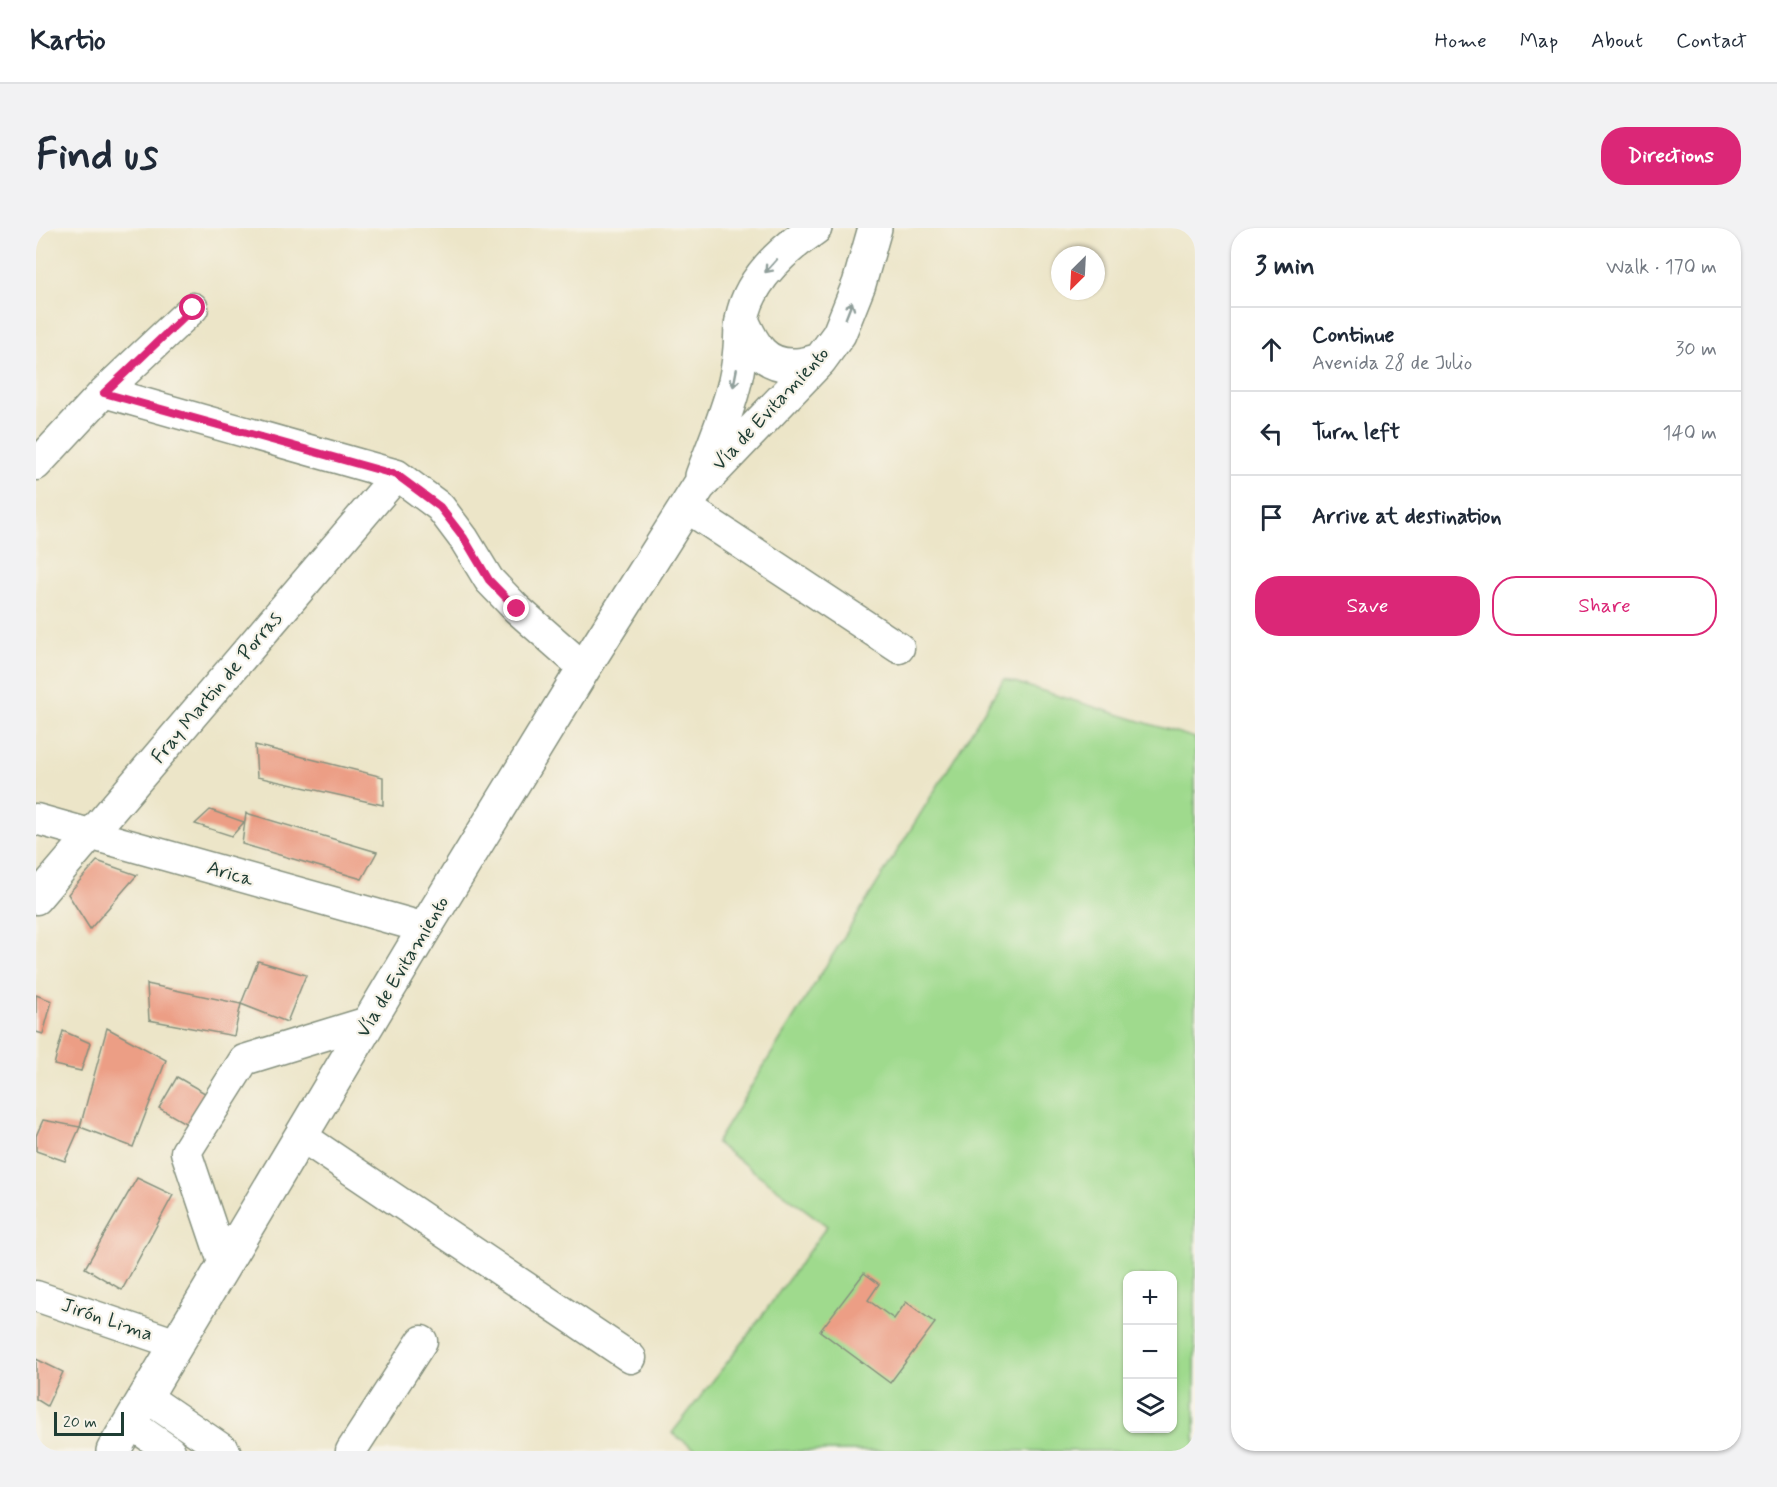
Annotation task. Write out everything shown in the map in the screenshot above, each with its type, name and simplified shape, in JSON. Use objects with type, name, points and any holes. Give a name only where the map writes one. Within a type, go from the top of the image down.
[{"type":"highway","name":"Vía de Evitamiento","points":[[693,496],[732,393],[746,304],[758,282],[773,263],[815,228]]},
{"type":"highway","name":"Vía de Evitamiento","points":[[113,1451],[425,928],[584,668],[693,496],[820,360],[839,334],[869,254],[875,228]]},
{"type":"highway","points":[[742,320],[750,339],[761,354],[777,364],[796,365],[820,360]]},
{"type":"street","points":[[36,465],[104,393],[193,308]]},
{"type":"street","points":[[104,393],[397,475],[440,507],[464,538],[489,580],[517,609],[584,668]]},
{"type":"street","name":"Fray Martin de Porras","points":[[36,899],[397,475]]},
{"type":"street","points":[[693,496],[899,648]]},
{"type":"street","name":"Arica","points":[[36,819],[425,928]]},
{"type":"street","points":[[224,1265],[186,1152],[244,1060],[371,1021]]},
{"type":"street","points":[[302,1136],[631,1358]]},
{"type":"street","name":"Jirón Lima","points":[[36,1296],[177,1344]]},
{"type":"street","points":[[351,1451],[422,1341]]},
{"type":"street","points":[[138,1410],[170,1451]]},
{"type":"street","points":[[138,1410],[225,1451]]},
{"type":"green space","points":[[1004,679],[1195,738],[1195,1451],[698,1451],[672,1433],[743,1342],[827,1226],[716,1143]]},
{"type":"building","points":[[255,745],[383,777],[383,805],[257,777]]},
{"type":"building","points":[[210,810],[244,822],[232,836],[195,824]]},
{"type":"building","points":[[246,813],[377,852],[362,879],[242,844]]},
{"type":"building","points":[[97,861],[137,875],[90,929],[68,894]]},
{"type":"building","points":[[258,961],[306,975],[287,1022],[241,1004]]},
{"type":"building","points":[[147,984],[241,1004],[234,1036],[149,1020]]},
{"type":"building","points":[[36,995],[52,1001],[43,1034],[36,1032]]},
{"type":"building","points":[[107,1028],[166,1060],[133,1147],[80,1127]]},
{"type":"building","points":[[63,1031],[90,1043],[81,1071],[54,1065]]},
{"type":"building","points":[[177,1077],[224,1104],[206,1135],[159,1108]]},
{"type":"building","points":[[43,1120],[80,1127],[65,1161],[36,1151],[36,1136]]},
{"type":"building","points":[[137,1178],[173,1195],[122,1290],[85,1268]]},
{"type":"building","points":[[864,1273],[879,1284],[868,1300],[894,1319],[906,1302],[935,1323],[890,1383],[820,1331]]},
{"type":"building","points":[[36,1359],[63,1372],[47,1406],[36,1399]]},
{"type":"route","points":[[193,308],[104,393],[397,475],[440,507],[464,538],[489,580],[517,609]]}]
